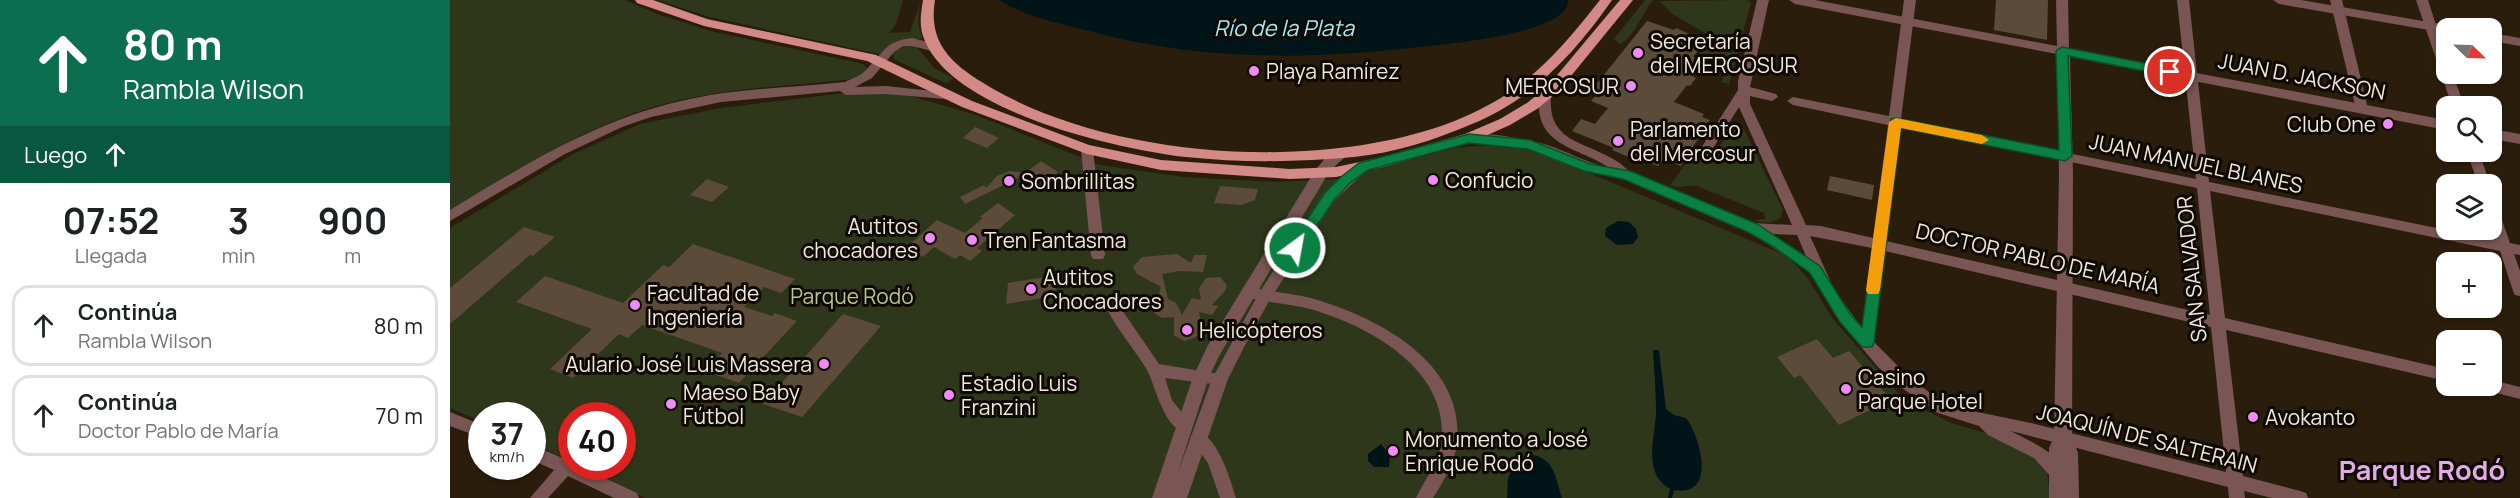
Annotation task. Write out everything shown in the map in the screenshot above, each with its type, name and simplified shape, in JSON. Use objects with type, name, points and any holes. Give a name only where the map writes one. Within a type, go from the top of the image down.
[{"type":"main road","points":[[641,0],[704,22],[855,54],[880,62],[951,97],[1087,149],[1161,165],[1188,168],[1238,172],[1321,173],[1364,166],[1469,138],[1505,122],[1545,97],[1627,0]]},
{"type":"main road","points":[[929,0],[926,26],[936,48],[953,68],[994,96],[1042,118],[1104,136],[1148,145],[1218,154],[1293,156],[1344,153],[1387,147],[1471,119],[1524,90],[1548,69],[1606,0]]},
{"type":"street","points":[[1763,0],[1744,81],[1744,104],[1811,252],[1815,269]]},
{"type":"street","name":"JUAN D. JACKSON","points":[[1795,0],[2436,123]]},
{"type":"street","points":[[1867,342],[1910,0]]},
{"type":"street","points":[[2062,0],[2065,156],[2063,438],[2069,453],[2070,498]]},
{"type":"street","name":"SAN SALVADOR","points":[[2183,0],[2236,490]]},
{"type":"street","points":[[2279,0],[2337,5],[2436,27]]},
{"type":"street","points":[[2422,0],[2436,39]]},
{"type":"street","points":[[2337,5],[2362,109]]},
{"type":"street","points":[[2502,39],[2520,42]]},
{"type":"street","points":[[450,216],[563,148],[618,123],[698,101],[847,86],[863,79],[890,50],[901,43],[912,42],[936,48]]},
{"type":"street","points":[[450,224],[589,141],[661,115],[720,104],[852,90],[886,90],[951,97]]},
{"type":"street","points":[[1744,90],[1772,97]]},
{"type":"street","points":[[1704,153],[1744,90]]},
{"type":"street","name":"DOCTOR PABLO DE MARÍA","points":[[1545,97],[1544,113],[1550,129],[1572,144],[1612,162],[1625,175]]},
{"type":"street","name":"JUAN MANUEL BLANES","points":[[1793,101],[2520,250]]},
{"type":"street","points":[[2502,136],[2520,139]]},
{"type":"street","name":"DOCTOR PABLO DE MARÍA","points":[[1469,138],[1530,144],[1588,168],[1625,175],[1752,228],[1800,228],[1821,231],[2064,285],[2436,373]]},
{"type":"street","points":[[1560,156],[1572,144]]},
{"type":"street","points":[[1087,149],[1098,255]]},
{"type":"street","points":[[1161,498],[1201,377],[1248,292],[1321,173],[1333,159],[1344,153]]},
{"type":"street","points":[[1178,498],[1220,380],[1264,297],[1329,196],[1364,166]]},
{"type":"street","points":[[1752,228],[1815,269]]},
{"type":"street","points":[[2502,240],[2520,291]]},
{"type":"street","name":"JOAQUÍN DE SALTERAIN","points":[[1815,269],[1845,318],[1902,381],[1942,408],[1984,422],[1999,423],[2063,438],[2236,490],[2300,498]]},
{"type":"street","points":[[1248,292],[1264,297],[1285,298],[1309,304],[1370,326],[1407,353],[1430,375],[1438,386],[1450,414],[1452,442],[1444,465],[1424,498]]},
{"type":"street","points":[[1115,311],[1155,369],[1166,403],[1184,425]]},
{"type":"street","points":[[1155,369],[1220,380]]},
{"type":"street","points":[[2502,389],[2520,393]]},
{"type":"street","points":[[450,419],[468,426]]},
{"type":"street","name":"JOAQUÍN DE SALTERAIN","points":[[1984,422],[1993,430],[2038,453],[2058,472]]},
{"type":"street","points":[[1198,438],[1208,449],[1221,472],[1228,498]]},
{"type":"street","points":[[2058,498],[2058,448],[2063,438]]},
{"type":"street","points":[[538,498],[558,477]]},
{"type":"street","points":[[594,480],[631,498]]},
{"type":"green space","points":[[450,0],[625,0],[657,14],[710,31],[859,63],[867,69],[854,79],[711,94],[635,113],[580,136],[450,212]]},
{"type":"green space","points":[[657,0],[903,0],[896,24],[889,33],[910,32],[920,4],[918,22],[922,39],[900,40],[879,54],[710,17]]},
{"type":"green space","points":[[1645,0],[1653,0],[1630,36],[1620,44],[1614,39]]},
{"type":"green space","points":[[1747,0],[1751,3],[1729,84],[1721,82],[1730,65],[1729,59],[1699,53],[1710,36],[1671,13],[1660,1]]},
{"type":"green space","points":[[906,44],[916,46],[934,68],[954,78],[946,83],[895,60],[892,53]]},
{"type":"green space","name":"Parque Rodó","points":[[853,92],[899,94],[973,114],[1100,165],[1184,177],[1278,182],[1337,179],[1455,148],[1477,146],[1510,146],[1544,154],[1787,256],[1807,277],[1833,319],[1899,394],[1951,423],[2002,438],[2028,450],[2047,472],[2050,498],[645,498],[609,480],[636,480],[636,402],[558,402],[558,455],[546,450],[546,402],[468,402],[468,416],[450,408],[450,228],[573,154],[640,124],[721,108]]},
{"type":"green space","points":[[1739,126],[1744,129],[1783,210],[1781,217],[1775,221],[1765,223],[1754,220],[1765,219],[1764,213],[1697,186],[1670,185],[1693,154],[1713,155],[1732,128]]},
{"type":"water","name":"Río de la Plata","points":[[999,0],[1569,0],[1564,11],[1553,19],[1525,30],[1490,38],[1355,53],[1267,56],[1223,54],[1135,42],[1042,19]]},
{"type":"water","points":[[1618,221],[1629,222],[1636,229],[1638,237],[1633,244],[1617,245],[1605,236],[1606,228]]},
{"type":"water","points":[[1653,350],[1659,350],[1666,409],[1674,415],[1686,418],[1696,438],[1702,464],[1701,475],[1696,485],[1688,490],[1674,490],[1672,498],[1668,498],[1670,489],[1661,482],[1653,463],[1656,411]]},
{"type":"water","points":[[1381,444],[1390,455],[1389,467],[1374,467],[1368,461],[1368,454]]},
{"type":"water","points":[[1533,455],[1546,461],[1554,471],[1562,498],[1507,498],[1508,478],[1515,463]]},
{"type":"building","points":[[1996,0],[2048,0],[2047,40],[1994,30]]},
{"type":"building","points":[[1647,21],[1674,30],[1676,28],[1705,41],[1693,57],[1705,61],[1693,77],[1696,78],[1690,86],[1687,85],[1674,102],[1704,114],[1702,117],[1710,120],[1681,166],[1663,159],[1658,166],[1633,156],[1631,158],[1612,150],[1614,148],[1572,131],[1581,119],[1595,124],[1608,108],[1591,101],[1597,94],[1591,91]]},
{"type":"building","points":[[975,127],[999,138],[987,148],[963,138]]},
{"type":"building","points":[[1041,161],[1058,172],[1046,182],[1029,170]]},
{"type":"building","points":[[1010,171],[1028,173],[965,204],[960,197],[984,185],[986,188],[997,176]]},
{"type":"building","points":[[1830,176],[1874,185],[1872,200],[1827,190]]},
{"type":"building","points":[[707,179],[729,187],[712,202],[690,195]]},
{"type":"building","points":[[1220,186],[1258,189],[1255,200],[1241,205],[1214,203]]},
{"type":"building","points":[[998,203],[1015,215],[977,248],[982,251],[970,261],[960,255],[955,259],[934,247],[923,257],[905,249],[937,220],[965,233]]},
{"type":"building","points":[[524,227],[555,237],[533,256],[530,255],[450,324],[450,288]]},
{"type":"building","name":"Facultad de Ingeniería","points":[[693,244],[795,279],[781,293],[764,287],[744,307],[772,316],[775,313],[797,321],[739,383],[705,371],[722,353],[642,325],[628,338],[619,334],[573,378],[550,369],[592,329],[516,302],[545,276],[623,303],[663,265],[669,267]]},
{"type":"building","points":[[1177,254],[1191,263],[1194,255],[1207,255],[1203,272],[1180,271],[1162,274],[1168,299],[1176,303],[1182,315],[1192,298],[1201,300],[1199,288],[1206,278],[1220,277],[1227,285],[1225,291],[1212,305],[1218,306],[1212,315],[1199,312],[1202,328],[1198,336],[1185,341],[1174,336],[1174,317],[1162,318],[1154,313],[1161,287],[1137,274],[1133,267],[1142,257]]},
{"type":"building","name":"Autitos Chocadores","points":[[1057,275],[1055,296],[1006,304],[1008,283]]},
{"type":"building","name":"Aulario José Luis Massera","points":[[843,314],[881,326],[802,417],[763,404]]},
{"type":"building","name":"Casino Parque Hotel","points":[[1817,339],[1833,358],[1849,351],[1891,400],[1839,425],[1800,375],[1794,378],[1777,357]]},
{"type":"slow traffic","points":[[1873,290],[1896,122],[1982,140]]},
{"type":"place","name":"Secretaría del MERCOSUR","points":[[1638,53]]},
{"type":"place","name":"Playa Ramírez","points":[[1254,71]]},
{"type":"place","name":"MERCOSUR","points":[[1631,86]]},
{"type":"place","name":"Club One","points":[[2388,124]]},
{"type":"place","name":"Parlamento del Mercosur","points":[[1618,141]]},
{"type":"place","name":"Confucio","points":[[1433,180]]},
{"type":"place","name":"Sombrillitas","points":[[1009,181]]},
{"type":"place","name":"Autitos chocadores","points":[[930,238]]},
{"type":"place","name":"Tren Fantasma","points":[[972,240]]},
{"type":"place","name":"Autitos Chocadores","points":[[1031,289]]},
{"type":"place","name":"Facultad de Ingeniería","points":[[635,305]]},
{"type":"place","name":"Helicópteros","points":[[1187,330]]},
{"type":"place","name":"Aulario José Luis Massera","points":[[824,364]]},
{"type":"place","name":"Casino Parque Hotel","points":[[1846,389]]},
{"type":"place","name":"Estadio Luis Franzini","points":[[949,395]]},
{"type":"place","name":"Maeso Baby Fútbol","points":[[671,404]]},
{"type":"place","name":"Avokanto","points":[[2253,417]]},
{"type":"place","name":"Monumento a José Enrique Rodó","points":[[1393,451]]},
{"type":"district","name":"Parque Rodó","points":[[2422,469]]},
{"type":"route","points":[[1295,248],[1329,196],[1364,166],[1469,138],[1530,144],[1588,168],[1625,175],[1752,228],[1779,243],[1815,269],[1845,318],[1867,342],[1878,244],[1896,122],[2065,156],[2062,51],[2170,72]]}]
